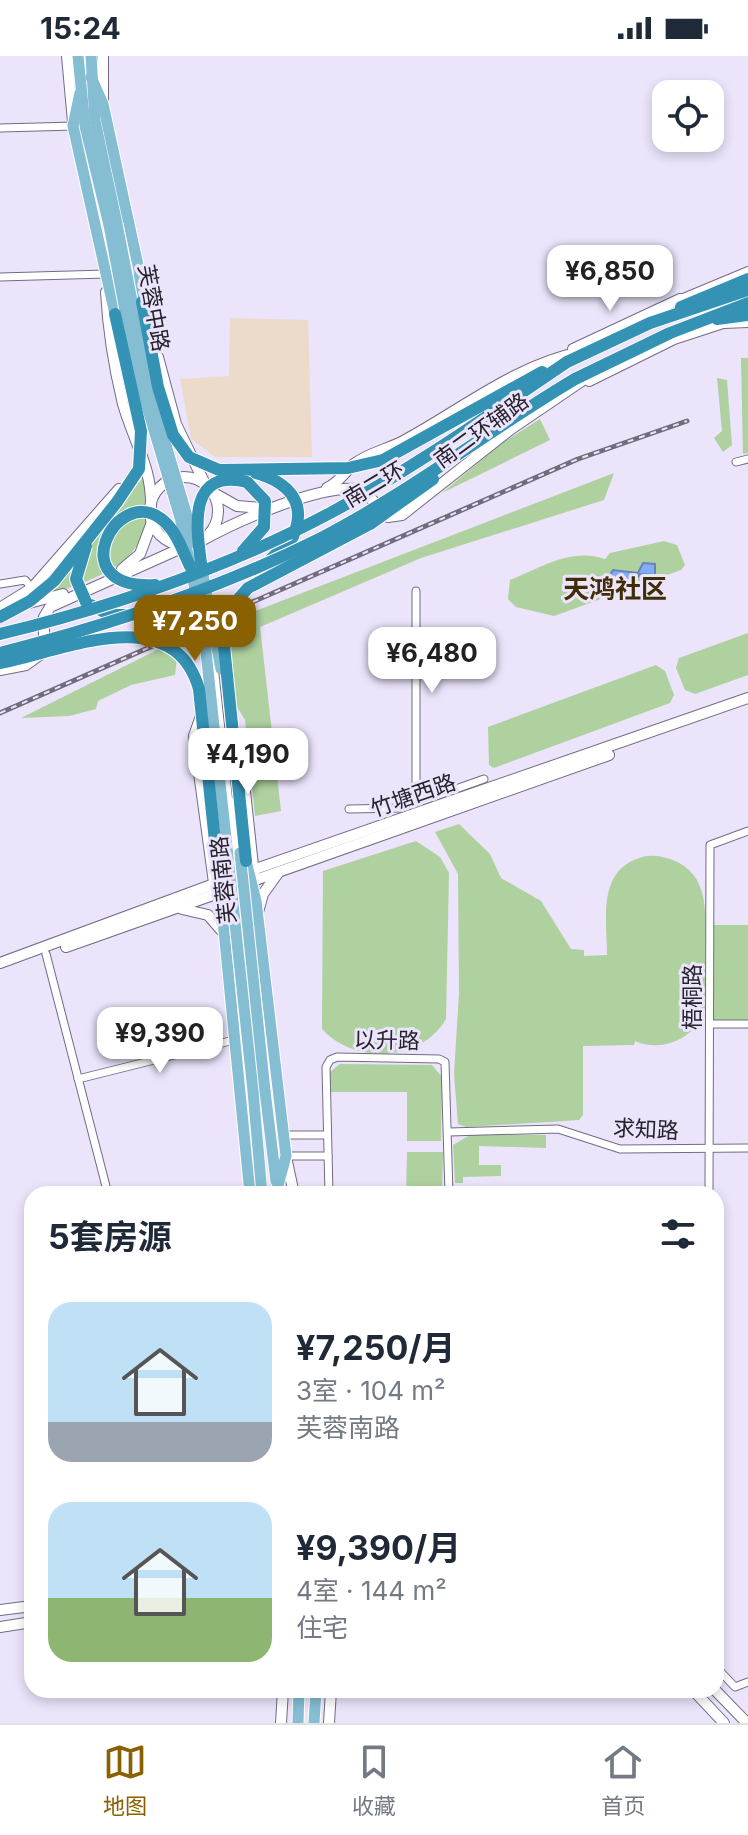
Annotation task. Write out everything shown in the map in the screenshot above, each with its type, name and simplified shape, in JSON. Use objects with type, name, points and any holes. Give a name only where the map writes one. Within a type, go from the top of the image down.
[{"type":"highway","name":"南二环","points":[[231,559],[275,541],[329,513],[419,461],[567,362],[744,284]]},
{"type":"highway","points":[[142,302],[158,387],[179,446],[199,464],[219,470],[348,468],[383,460],[518,382],[567,362]]},
{"type":"highway","name":"南二环","points":[[0,653],[135,614],[265,563],[356,519],[486,435],[603,365],[690,324],[748,303]]},
{"type":"highway","points":[[0,617],[40,594],[132,483],[142,459],[141,431],[115,314]]},
{"type":"highway","points":[[690,324],[748,315]]},
{"type":"highway","points":[[250,873],[224,646],[232,606],[260,581],[330,547],[404,501],[486,435]]},
{"type":"highway","points":[[237,471],[279,481],[291,491],[298,507],[293,537],[265,563]]},
{"type":"highway","points":[[0,634],[110,605],[231,559],[258,536],[267,519],[261,493],[239,480],[210,487],[199,501],[195,562]]},
{"type":"highway","points":[[170,583],[128,585],[109,571],[103,550],[117,523],[146,512],[161,518],[195,562]]},
{"type":"highway","points":[[95,529],[77,572],[79,590],[86,602],[101,612],[135,614]]},
{"type":"highway","points":[[0,663],[129,636],[155,638],[174,648],[190,666],[199,689],[217,860]]},
{"type":"main road","points":[[78,56],[79,126],[115,314]]},
{"type":"main road","name":"芙蓉中路","points":[[91,56],[95,121],[113,224],[149,388],[195,562]]},
{"type":"main road","points":[[91,77],[103,104],[139,270],[142,302]]},
{"type":"main road","points":[[79,126],[113,224]]},
{"type":"main road","name":"芙蓉南路","points":[[195,562],[226,709],[259,1091],[262,1186]]},
{"type":"main road","points":[[217,860],[221,930],[249,1186]]},
{"type":"main road","points":[[250,873],[258,918],[279,1156],[277,1186]]},
{"type":"main road","name":"芙蓉南路","points":[[259,1091],[277,1135]]},
{"type":"main road","points":[[298,1723],[299,1698]]},
{"type":"main road","points":[[314,1723],[316,1698]]},
{"type":"street","points":[[0,128],[79,126],[67,56]]},
{"type":"street","points":[[103,56],[103,104]]},
{"type":"street","points":[[0,670],[26,665],[44,652],[44,617],[50,607],[184,545],[201,541],[213,530],[218,515],[209,489],[176,424],[139,270]]},
{"type":"street","name":"南二环辅路","points":[[209,489],[237,506],[254,509],[330,487],[354,463],[403,441],[514,376],[680,299],[748,272]]},
{"type":"street","points":[[0,277],[106,274],[112,348],[135,441],[149,470],[152,522],[140,554],[123,568],[68,593],[0,609]]},
{"type":"street","name":"南二环辅路","points":[[650,323],[680,299]]},
{"type":"street","name":"南二环辅路","points":[[690,324],[748,322]]},
{"type":"street","name":"南二环辅路","points":[[201,541],[250,516],[347,488],[363,490],[388,517],[402,515],[574,384],[674,339],[723,323]]},
{"type":"street","name":"南二环辅路","points":[[554,358],[595,349]]},
{"type":"street","points":[[135,441],[146,449],[169,444],[176,438],[176,424]]},
{"type":"street","points":[[736,462],[748,459]]},
{"type":"street","points":[[0,609],[32,588],[131,474],[149,470]]},
{"type":"street","points":[[151,506],[154,496],[168,482],[188,478],[209,489]]},
{"type":"street","points":[[152,522],[162,537],[184,545],[195,562]]},
{"type":"street","points":[[195,562],[201,541]]},
{"type":"street","points":[[0,584],[25,580],[32,588]]},
{"type":"street","points":[[416,591],[416,803]]},
{"type":"street","points":[[218,885],[232,853],[210,637],[221,696],[237,852],[250,873]]},
{"type":"street","points":[[215,686],[194,736],[218,885]]},
{"type":"street","name":"竹塘西路","points":[[280,866],[748,698]]},
{"type":"street","name":"竹塘西路","points":[[0,963],[196,890],[280,866],[748,704]]},
{"type":"street","points":[[349,809],[402,808],[484,779]]},
{"type":"street","name":"梧桐路","points":[[709,1186],[710,845],[748,831]]},
{"type":"street","points":[[258,918],[263,894],[280,866]]},
{"type":"street","name":"竹塘西路","points":[[0,969],[172,910],[218,885]]},
{"type":"street","points":[[172,910],[200,911],[215,920],[221,930]]},
{"type":"street","points":[[46,954],[106,1186]]},
{"type":"street","points":[[710,1024],[748,1024]]},
{"type":"street","points":[[78,1079],[234,1040]]},
{"type":"street","name":"以升路","points":[[329,1186],[326,1067],[330,1060],[337,1057],[439,1059],[445,1062],[449,1186]]},
{"type":"street","name":"求知路","points":[[449,1132],[558,1129],[620,1149],[748,1148]]},
{"type":"street","points":[[277,1135],[327,1135]]},
{"type":"street","points":[[291,1186],[279,1156],[328,1156]]},
{"type":"street","points":[[0,1610],[24,1607]]},
{"type":"street","points":[[0,1627],[24,1623]]},
{"type":"street","points":[[724,1675],[735,1687],[748,1682]]},
{"type":"street","points":[[281,1723],[283,1698]]},
{"type":"street","points":[[329,1723],[331,1698]]},
{"type":"street","points":[[701,1698],[724,1723]]},
{"type":"street","points":[[723,1698],[747,1723]]},
{"type":"shaded area","points":[[230,318],[308,320],[312,457],[215,457],[191,439],[180,379],[229,376]]},
{"type":"green space","points":[[741,358],[748,358],[748,453],[743,454]]},
{"type":"green space","points":[[717,378],[727,380],[732,445],[723,452],[714,438],[722,431]]},
{"type":"green space","points":[[540,419],[550,440],[442,493],[502,443]]},
{"type":"green space","points":[[614,473],[604,500],[421,558],[260,627],[281,811],[255,816],[245,720],[234,702],[229,633],[232,620]]},
{"type":"green space","points":[[145,475],[148,503],[146,525],[127,558],[92,579],[47,595]]},
{"type":"green space","points":[[664,541],[677,545],[685,565],[681,570],[554,616],[516,607],[508,599],[510,580],[556,560],[580,556],[605,559],[610,553]]},
{"type":"green space","points":[[748,633],[748,675],[695,694],[685,690],[676,668],[679,658]]},
{"type":"green space","points":[[163,647],[177,658],[175,675],[131,685],[98,701],[96,709],[69,716],[21,718]]},
{"type":"green space","points":[[656,665],[665,671],[674,695],[670,703],[494,768],[489,765],[488,727]]},
{"type":"green space","points":[[459,824],[490,854],[501,878],[541,901],[571,949],[584,950],[584,956],[607,955],[607,899],[616,874],[626,865],[648,856],[670,859],[687,868],[701,888],[705,914],[707,991],[703,1015],[689,1033],[669,1043],[658,1045],[635,1041],[634,1045],[583,1046],[583,1115],[579,1120],[466,1127],[458,1124],[454,1074],[459,993],[458,874],[435,832]]},
{"type":"green space","points":[[416,841],[440,857],[449,873],[446,1019],[421,1044],[404,1051],[387,1054],[351,1049],[335,1041],[322,1029],[323,871]]},
{"type":"green space","points":[[713,925],[748,925],[748,1020],[714,1020]]},
{"type":"green space","points":[[340,1064],[432,1065],[442,1077],[441,1141],[407,1141],[407,1092],[330,1092],[330,1072]]},
{"type":"green space","points":[[470,1135],[546,1135],[546,1148],[479,1146],[479,1165],[501,1165],[501,1176],[463,1177],[463,1183],[455,1183],[453,1145]]},
{"type":"green space","points":[[407,1152],[443,1152],[442,1186],[406,1186]]},
{"type":"water","points":[[643,563],[655,564],[655,575],[640,574],[635,581],[623,585],[621,579],[604,584],[599,590],[592,588],[598,579],[608,578],[613,570],[638,573]]},
{"type":"railway","points":[[0,713],[578,459],[687,421]]},
{"type":"district","name":"天鸿社区","points":[[615,588]]}]
